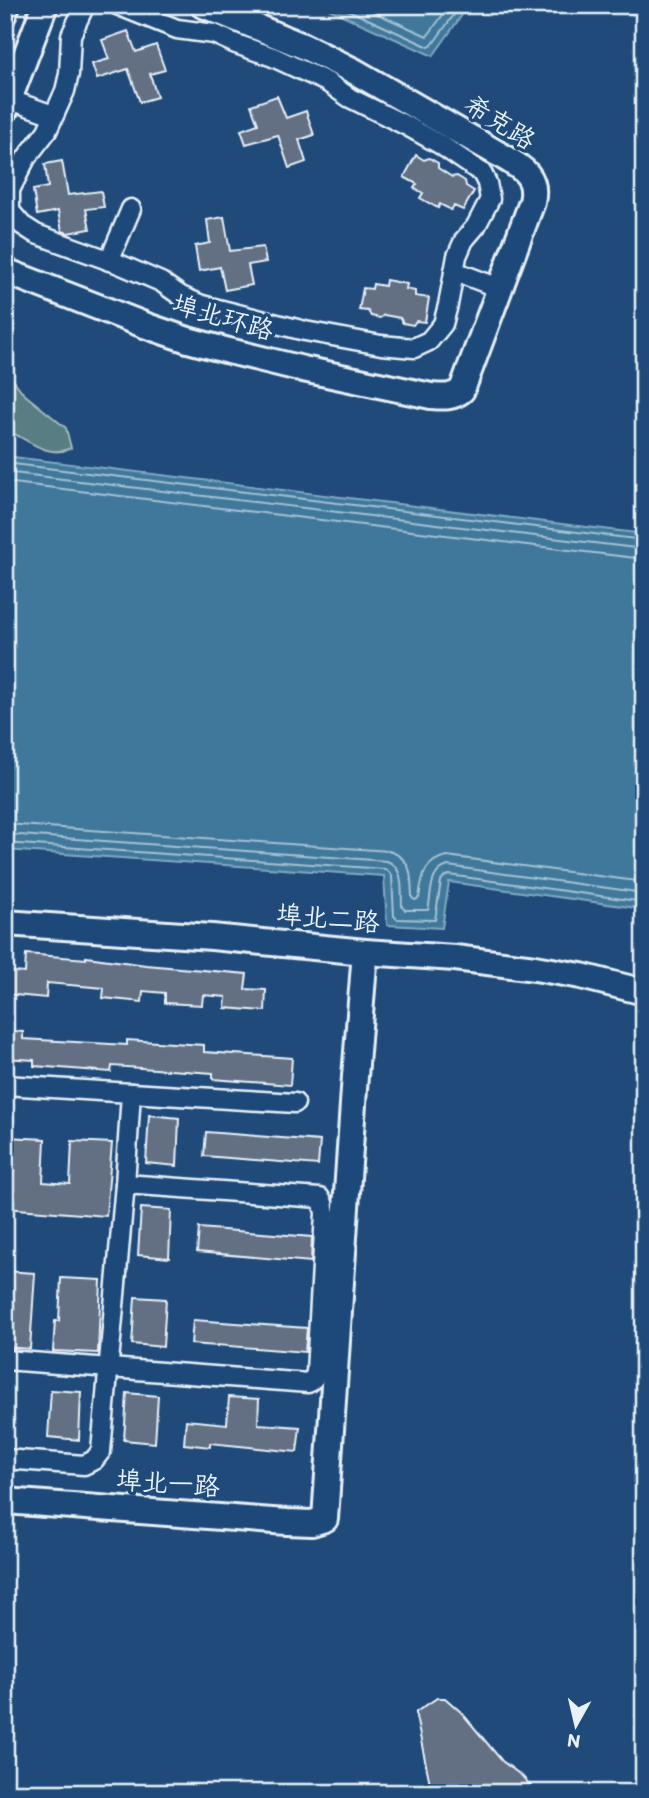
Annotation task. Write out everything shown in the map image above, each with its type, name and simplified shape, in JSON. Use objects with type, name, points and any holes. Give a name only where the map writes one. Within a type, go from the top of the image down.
[{"type":"street","points":[[5,19],[11,5]]},
{"type":"street","points":[[45,5],[7,102],[53,115]]},
{"type":"street","points":[[85,5],[71,35],[69,74],[65,90],[47,131],[26,158],[10,190],[10,211],[22,225],[36,234],[161,282],[181,296],[202,305],[336,338],[414,348],[429,341],[443,324],[457,256],[490,199],[482,173],[407,126],[350,98],[327,82],[273,57],[214,34],[177,29],[117,5]]},
{"type":"street","name":"希克路","points":[[203,5],[303,46],[354,71],[461,131],[523,169],[530,178],[534,185],[534,194],[462,390],[457,395],[447,397],[431,396]]},
{"type":"street","points":[[109,261],[131,209]]},
{"type":"street","name":"埠北环路","points":[[5,271],[188,340],[278,363],[431,396]]},
{"type":"street","points":[[454,271],[499,288]]},
{"type":"street","name":"埠北二路","points":[[5,923],[424,955],[535,968],[644,992]]},
{"type":"street","name":"埠北一路","points":[[5,1500],[287,1522],[312,1523],[325,1519],[365,952]]},
{"type":"street","points":[[5,1085],[295,1102]]},
{"type":"street","points":[[5,1459],[84,1465],[94,1460],[101,1451],[131,1093]]},
{"type":"street","points":[[5,1360],[308,1383],[314,1378],[325,1213],[320,1199],[125,1184]]},
{"type":"green space","points":[[5,369],[24,394],[66,428],[71,448],[62,451],[45,449],[5,430]]},
{"type":"water","points":[[320,5],[469,5],[433,56]]},
{"type":"water","points":[[618,5],[644,5],[644,22]]},
{"type":"water","points":[[5,456],[644,534],[644,909],[449,882],[442,928],[387,925],[384,876],[5,850]]},
{"type":"building","points":[[128,31],[136,52],[156,45],[165,70],[150,74],[157,97],[140,102],[128,69],[97,79],[92,64],[109,59],[102,40]]},
{"type":"building","points":[[277,96],[286,118],[306,111],[314,135],[299,140],[306,162],[289,168],[278,135],[246,144],[241,130],[258,124],[251,105]]},
{"type":"building","points":[[416,155],[438,163],[438,168],[465,181],[466,186],[474,191],[463,210],[454,206],[451,210],[440,204],[438,208],[420,198],[423,193],[414,188],[417,184],[404,177]]},
{"type":"building","points":[[62,161],[68,195],[101,191],[104,207],[86,209],[90,229],[68,233],[62,231],[58,211],[37,215],[33,190],[48,187],[45,164]]},
{"type":"building","points":[[224,217],[230,251],[263,247],[266,262],[248,265],[252,285],[225,290],[220,267],[199,271],[195,246],[210,243],[207,220]]},
{"type":"building","points":[[386,280],[407,284],[406,289],[415,291],[415,296],[429,298],[425,322],[416,321],[413,325],[403,323],[400,318],[384,315],[380,318],[371,316],[368,311],[359,310],[363,288],[372,289],[373,284],[385,286]]},
{"type":"building","points":[[26,954],[86,957],[247,974],[245,989],[266,990],[265,1011],[225,1008],[226,997],[203,995],[202,1005],[165,1003],[165,993],[143,991],[142,1002],[103,998],[104,988],[47,983],[46,998],[5,994],[5,971],[25,973]]},
{"type":"building","points":[[5,1030],[23,1032],[23,1039],[127,1045],[127,1040],[204,1045],[204,1052],[292,1058],[290,1085],[213,1079],[213,1073],[112,1066],[111,1072],[34,1066],[34,1060],[5,1058]]},
{"type":"building","points":[[149,1115],[179,1118],[177,1166],[146,1163]]},
{"type":"building","points":[[206,1132],[320,1141],[318,1165],[204,1156]]},
{"type":"building","points":[[6,1137],[45,1139],[43,1182],[70,1184],[72,1141],[112,1143],[106,1216],[5,1208]]},
{"type":"building","points":[[141,1208],[171,1210],[169,1258],[138,1255]]},
{"type":"building","points":[[199,1228],[312,1237],[311,1262],[197,1252]]},
{"type":"building","points":[[5,1271],[35,1273],[30,1349],[5,1347]]},
{"type":"building","points":[[61,1278],[101,1280],[98,1353],[53,1351],[55,1321],[59,1321]]},
{"type":"building","points":[[135,1297],[166,1299],[163,1347],[132,1344]]},
{"type":"building","points":[[193,1320],[307,1328],[305,1352],[191,1344]]},
{"type":"building","points":[[51,1390],[81,1392],[79,1440],[48,1437]]},
{"type":"building","points":[[127,1393],[158,1396],[155,1443],[124,1440]]},
{"type":"building","points":[[229,1397],[259,1399],[258,1424],[300,1427],[297,1452],[210,1443],[210,1447],[184,1444],[186,1420],[227,1424]]},
{"type":"building","points":[[437,1698],[445,1698],[462,1713],[502,1761],[522,1776],[537,1793],[432,1793],[416,1712]]}]
